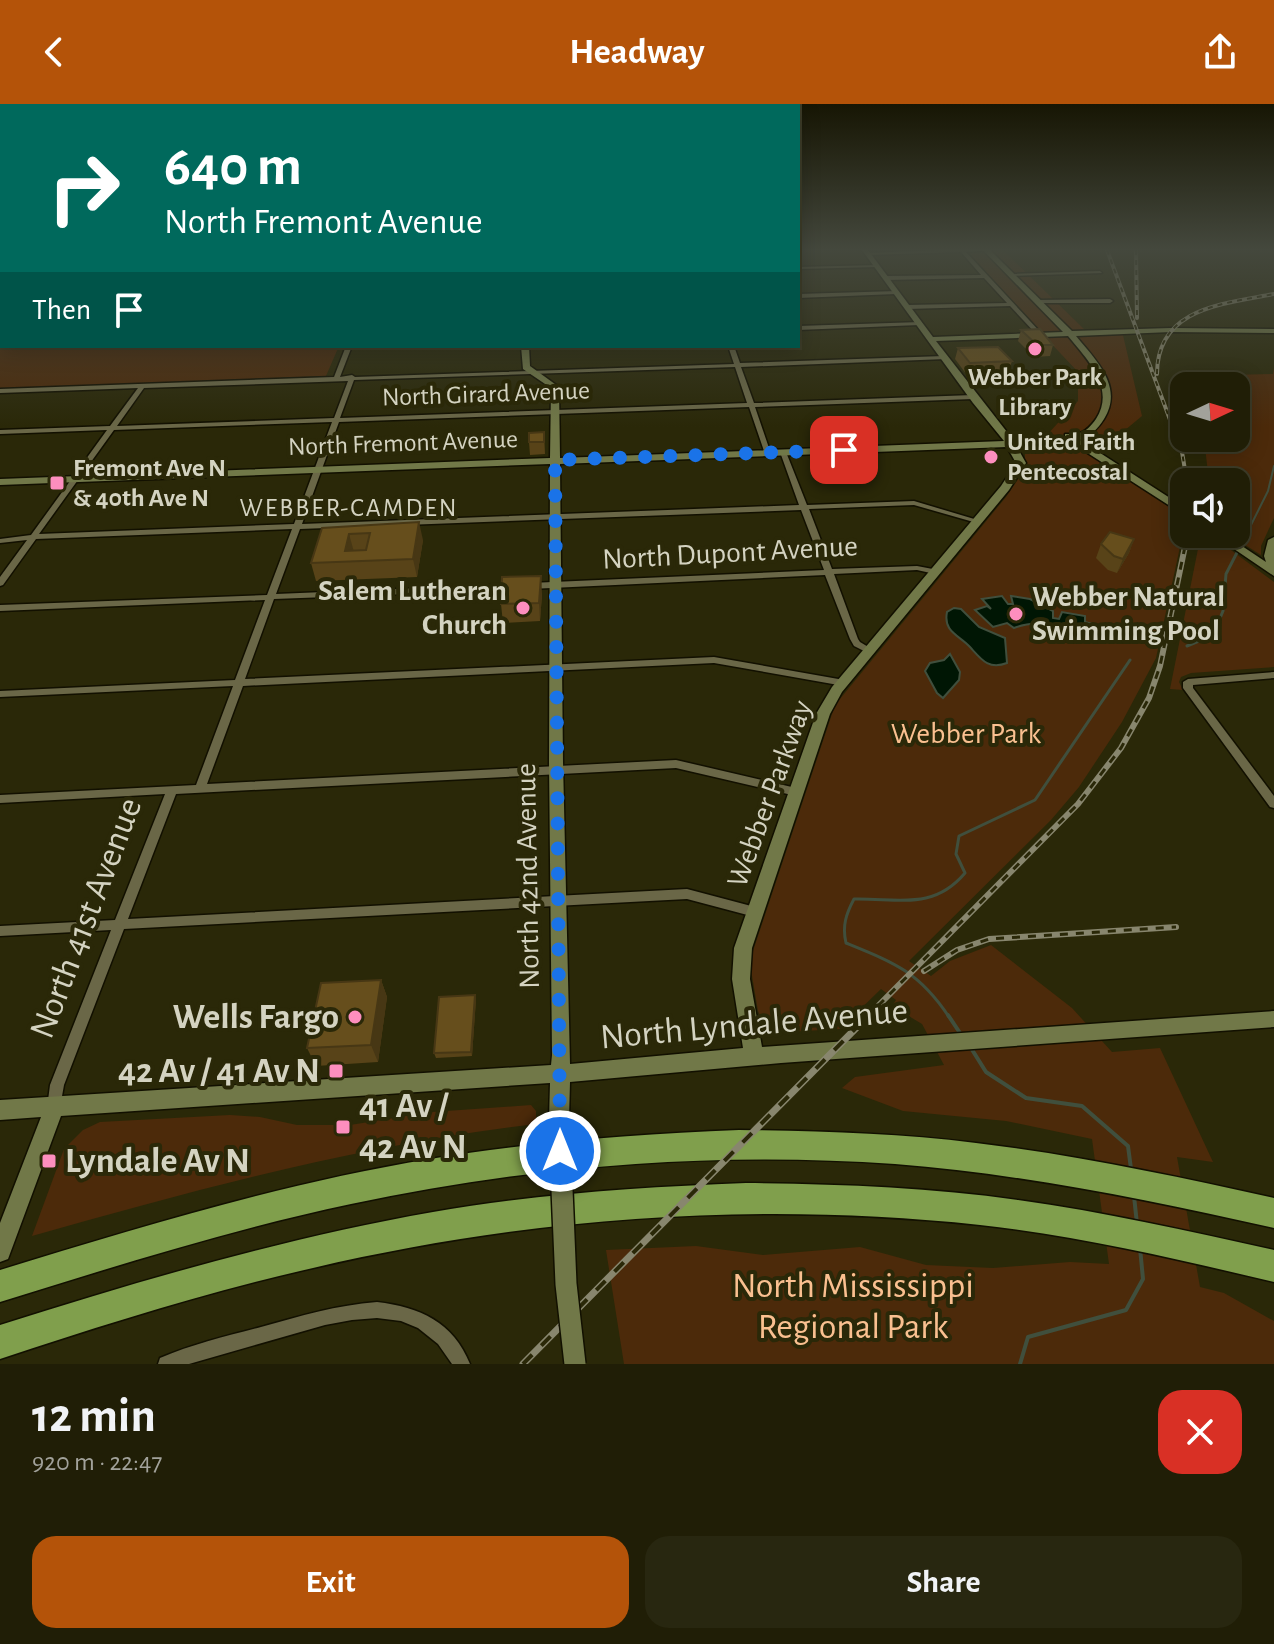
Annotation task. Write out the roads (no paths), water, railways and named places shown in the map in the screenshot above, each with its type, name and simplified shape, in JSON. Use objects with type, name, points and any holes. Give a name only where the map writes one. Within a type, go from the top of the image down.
[{"type":"highway","points":[[0,1286],[132,1245],[283,1204],[424,1175],[567,1155],[698,1147],[820,1147],[972,1157],[1096,1176],[1274,1213]]},
{"type":"highway","points":[[0,1342],[203,1281],[340,1246],[423,1229],[570,1208],[705,1199],[840,1199],[979,1209],[1103,1229],[1274,1266]]},
{"type":"street","points":[[908,309],[1012,444]]},
{"type":"street","points":[[1015,309],[1040,335]]},
{"type":"street","points":[[1044,309],[1068,334]]},
{"type":"street","points":[[800,328],[919,323]]},
{"type":"street","points":[[930,339],[1274,331]]},
{"type":"street","name":"North Fremont Avenue","points":[[0,482],[1047,442],[1087,434],[1106,410],[1107,386],[1098,368],[1068,334]]},
{"type":"street","points":[[337,377],[348,348]]},
{"type":"street","points":[[525,348],[525,364],[530,371],[555,387]]},
{"type":"street","points":[[732,348],[767,451]]},
{"type":"street","points":[[0,391],[944,358]]},
{"type":"street","name":"North 42nd Avenue","points":[[558,370],[555,387],[555,517],[559,1119],[566,1284],[575,1364]]},
{"type":"street","points":[[200,788],[352,377]]},
{"type":"street","points":[[0,583],[143,385]]},
{"type":"street","name":"North Girard Avenue","points":[[0,432],[973,397]]},
{"type":"street","points":[[1070,438],[1170,503]]},
{"type":"street","name":"Webber Parkway","points":[[754,1056],[741,969],[743,948],[823,714],[844,683],[1018,469],[1019,456],[1012,444]]},
{"type":"street","points":[[783,452],[854,639],[870,651]]},
{"type":"street","points":[[0,541],[296,526],[914,503],[977,521]]},
{"type":"street","points":[[1274,540],[1270,556],[1274,573]]},
{"type":"street","points":[[1238,548],[1274,573]]},
{"type":"street","name":"North Dupont Avenue","points":[[0,608],[917,568],[935,572]]},
{"type":"street","points":[[0,694],[714,660],[844,683]]},
{"type":"street","points":[[1274,675],[1188,682],[1188,688],[1274,804]]},
{"type":"street","points":[[0,799],[676,764],[796,792]]},
{"type":"street","points":[[1261,787],[1274,786]]},
{"type":"street","name":"North 41st Avenue","points":[[4,1242],[54,1108],[57,1085],[172,790]]},
{"type":"street","points":[[0,931],[687,894],[755,912]]},
{"type":"street","name":"North Lyndale Avenue","points":[[0,1110],[561,1073],[1274,1019]]},
{"type":"street","points":[[166,1364],[339,1313],[377,1309],[407,1313],[422,1319],[445,1339],[462,1364]]},
{"type":"waterway","points":[[1250,527],[1268,491],[1274,466]]},
{"type":"waterway","points":[[1187,646],[1213,635],[1223,611],[1226,574],[1239,548]]},
{"type":"waterway","points":[[949,1017],[927,989],[905,971],[846,943],[845,926],[851,904],[854,899],[927,898],[953,885],[965,873],[956,854],[959,836],[1035,800],[1130,660]]},
{"type":"waterway","points":[[948,1015],[962,1036]]},
{"type":"waterway","points":[[971,1048],[986,1072],[1026,1098],[1082,1106],[1128,1146],[1131,1169]]},
{"type":"waterway","points":[[1134,1196],[1137,1224]]},
{"type":"waterway","points":[[1020,1364],[1028,1337],[1126,1310],[1143,1279],[1140,1248]]},
{"type":"railway","points":[[1129,309],[1182,452],[1185,468]]},
{"type":"railway","points":[[1137,309],[1137,318]]},
{"type":"railway","points":[[1157,374],[1160,352],[1168,335],[1180,322],[1207,309]]},
{"type":"railway","points":[[867,1017],[1078,804],[1121,748],[1149,698],[1160,666],[1185,548]]},
{"type":"railway","points":[[924,971],[957,950],[989,939],[1176,927]]},
{"type":"railway","points":[[523,1364],[869,1015]]},
{"type":"place","name":"Webber Park Library","points":[[1035,349]]},
{"type":"place","name":"United Faith Pentecostal","points":[[991,457]]},
{"type":"place","name":"Fremont Ave N & 40th Ave N","points":[[57,483]]},
{"type":"place","name":"Salem Lutheran Church","points":[[523,608]]},
{"type":"place","name":"Webber Natural Swimming Pool","points":[[1016,614]]},
{"type":"place","name":"Wells Fargo","points":[[355,1017]]},
{"type":"place","name":"42 Av / 41 Av N","points":[[336,1071]]},
{"type":"place","name":"41 Av / 42 Av N","points":[[343,1127]]},
{"type":"place","name":"Lyndale Av N","points":[[49,1161]]},
{"type":"district","name":"WEBBER-CAMDEN","points":[[349,508]]},
{"type":"park label","name":"Webber Park","points":[[966,734]]},
{"type":"park label","name":"North Mississippi Regional Park","points":[[853,1306]]}]
